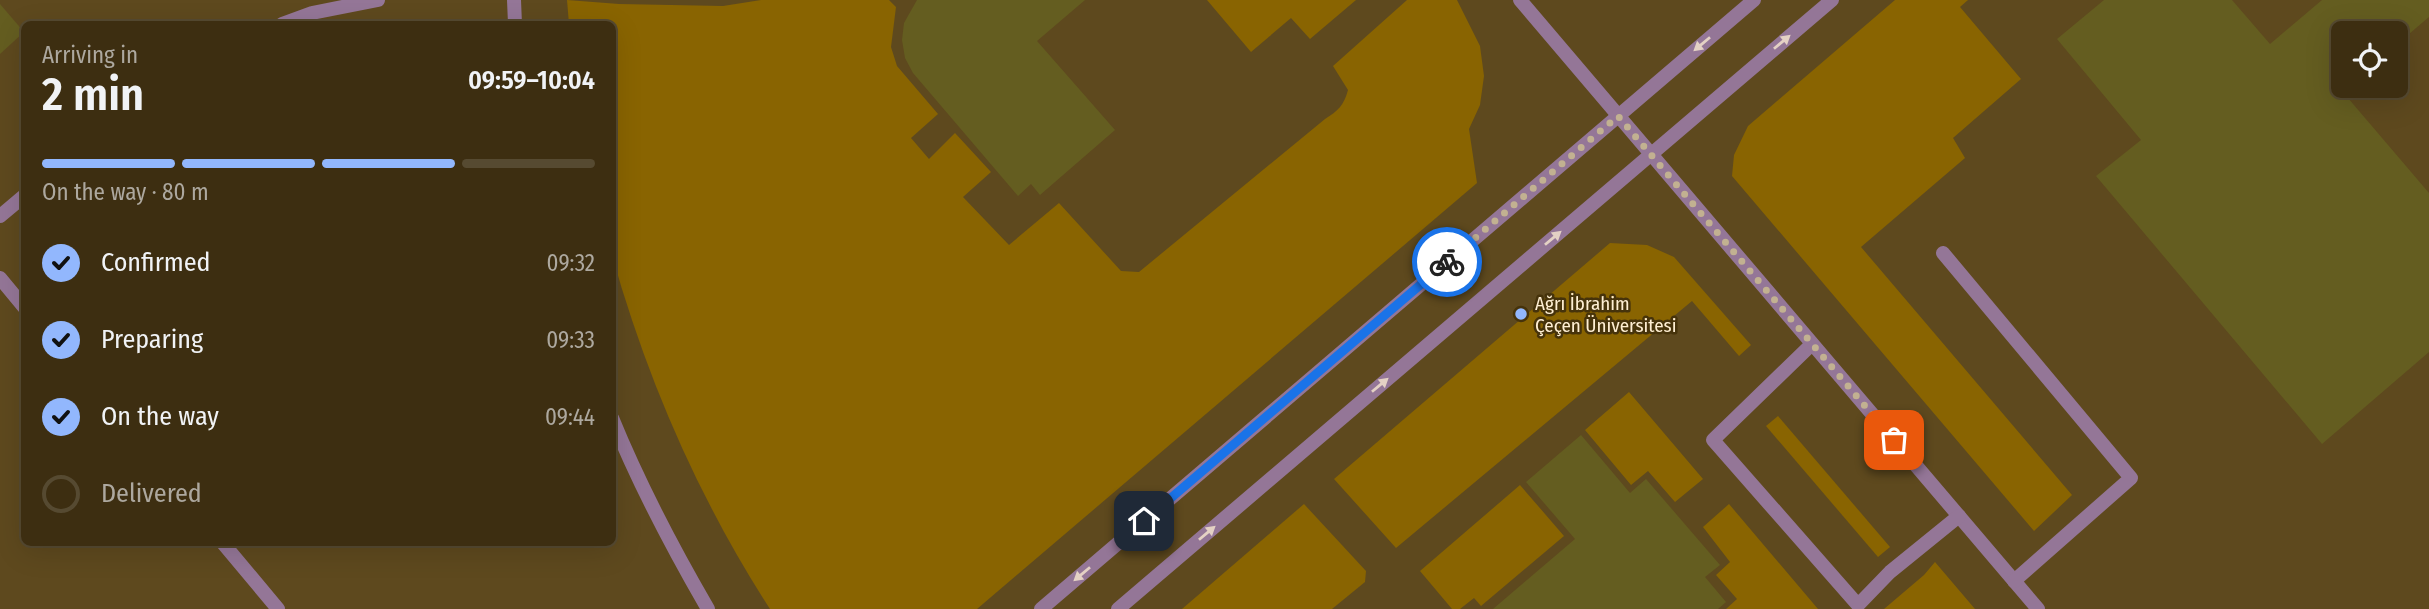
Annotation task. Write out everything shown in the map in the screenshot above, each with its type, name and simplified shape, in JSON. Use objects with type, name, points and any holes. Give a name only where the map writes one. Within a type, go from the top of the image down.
[{"type":"lane","points":[[290,21],[312,13],[378,0]]},
{"type":"lane","points":[[513,0],[515,21]]},
{"type":"lane","points":[[1520,0],[2038,609]]},
{"type":"lane","points":[[1041,609],[1754,0]]},
{"type":"lane","points":[[1118,609],[1832,0]]},
{"type":"lane","points":[[0,216],[21,198]]},
{"type":"lane","points":[[1942,253],[2131,478],[2014,581]]},
{"type":"lane","points":[[0,278],[21,303]]},
{"type":"lane","points":[[1812,344],[1713,440],[1858,605],[1890,572],[1959,516]]},
{"type":"lane","points":[[616,428],[667,537],[708,609]]},
{"type":"lane","points":[[225,546],[278,609]]},
{"type":"shaded area","name":"Ağrı İbrahim Çeçen Üniversitesi","points":[[0,0],[2429,0],[2429,609],[0,609]]},
{"type":"shaded area","points":[[567,0],[723,6],[761,0],[889,0],[896,7],[891,47],[897,66],[938,114],[911,138],[929,159],[955,133],[991,172],[963,197],[1009,245],[1059,203],[1121,271],[1139,272],[1337,110],[1345,100],[1348,90],[1333,66],[1407,0],[1457,0],[1480,46],[1484,76],[1480,105],[1469,129],[1477,183],[977,609],[770,609],[721,526],[678,438],[642,348],[616,268],[616,21],[569,21]]},
{"type":"shaded area","points":[[1207,0],[1356,0],[1310,39],[1291,18],[1251,52]]},
{"type":"shaded area","points":[[1895,0],[1968,0],[1960,7],[2021,79],[1953,138],[1965,158],[1861,247],[2072,495],[2034,531],[1732,176],[1734,155],[1748,126]]},
{"type":"shaded area","points":[[1610,243],[1647,245],[1674,257],[1751,345],[1739,356],[1692,301],[1396,548],[1334,479]]},
{"type":"shaded area","points":[[1629,392],[1703,479],[1675,502],[1648,471],[1631,485],[1585,430]]},
{"type":"shaded area","points":[[1778,416],[1890,547],[1878,557],[1766,426]]},
{"type":"shaded area","points":[[1520,485],[1564,536],[1481,606],[1474,598],[1460,609],[1452,609],[1420,571]]},
{"type":"shaded area","points":[[1304,504],[1366,571],[1365,582],[1332,609],[1182,609]]},
{"type":"shaded area","points":[[1729,504],[1818,609],[1726,609],[1737,599],[1716,575],[1730,562],[1703,527]]},
{"type":"shaded area","points":[[1935,562],[1975,609],[1884,609],[1924,575]]},
{"type":"building","points":[[917,0],[1085,0],[1037,41],[1115,130],[1040,195],[1031,184],[1018,196],[913,73],[905,58],[902,40],[904,23]]},
{"type":"building","points":[[2104,0],[2232,0],[2270,44],[2322,0],[2429,0],[2429,17],[2408,35],[2408,21],[2331,21],[2331,98],[2348,98],[2429,193],[2429,352],[2322,444],[2096,176],[2141,140],[2057,39]]},
{"type":"building","points":[[0,4],[21,28],[21,35],[0,54]]},
{"type":"building","points":[[1581,435],[1630,493],[1646,479],[1720,565],[1705,577],[1726,602],[1718,609],[1493,609],[1575,539],[1526,482]]},
{"type":"way so far","points":[[1447,262],[1618,116],[1894,440]]},
{"type":"place","name":"Ağrı İbrahim Çeçen Üniversitesi","points":[[1521,314]]},
{"type":"route","points":[[1144,521],[1447,262]]}]
